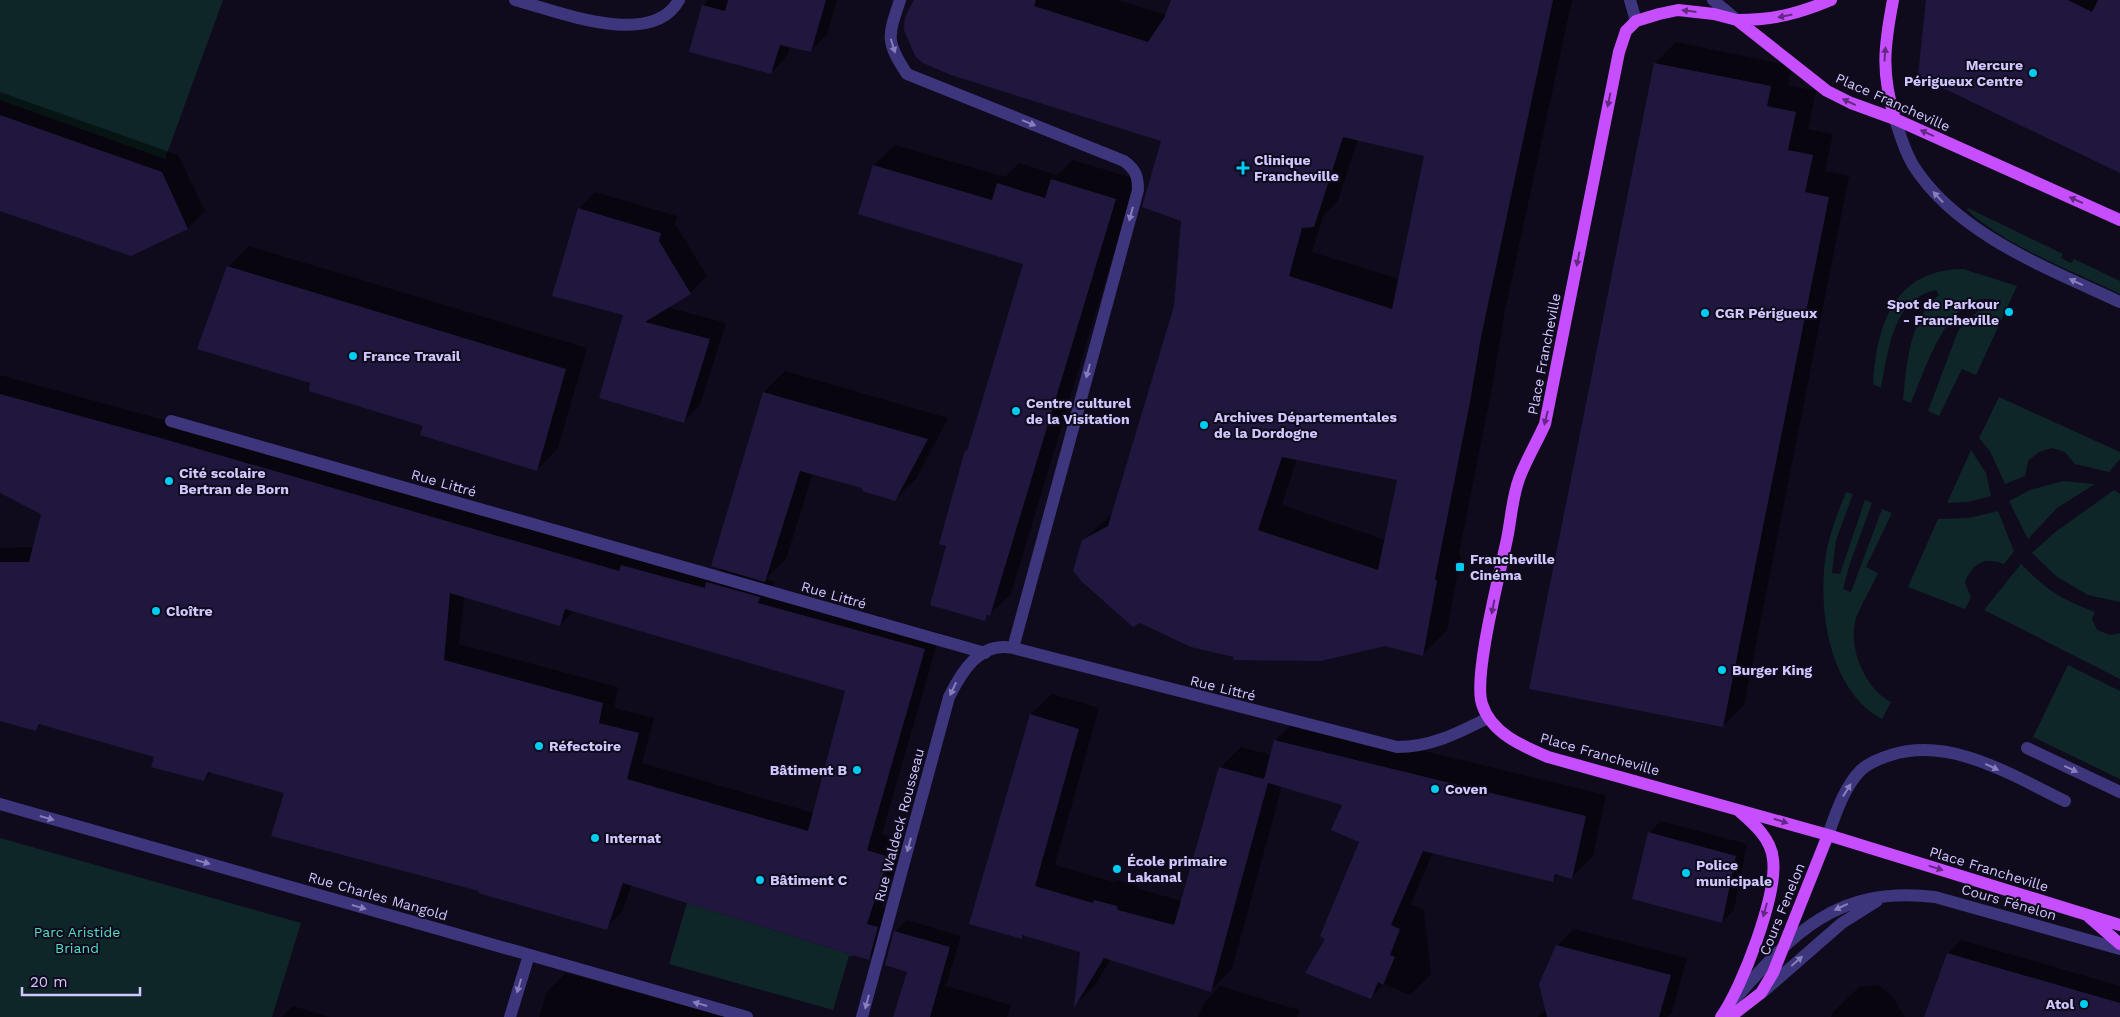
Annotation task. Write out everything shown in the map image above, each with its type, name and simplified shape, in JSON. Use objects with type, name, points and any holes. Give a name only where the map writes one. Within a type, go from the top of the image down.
[{"type":"main road","points":[[1737,20],[1765,20],[1795,15],[1831,0]]},
{"type":"main road","points":[[1893,0],[1884,68],[1886,91],[1895,119]]},
{"type":"main road","name":"Place Francheville","points":[[2120,220],[1895,119],[1852,103],[1827,91],[1737,20],[1714,14],[1678,10],[1636,21],[1626,31],[1619,52],[1546,424],[1519,480],[1486,642],[1480,688],[1482,704],[1488,718],[1506,736],[1548,757],[1734,807],[2120,925]]},
{"type":"main road","name":"Cours Fénelon","points":[[1721,1017],[1732,1002],[1752,952],[1773,876],[1773,858],[1767,840],[1753,823],[1734,807]]},
{"type":"main road","name":"Cours Fenelon","points":[[1761,993],[1773,973],[1786,943],[1828,835]]},
{"type":"main road","name":"Place Francheville","points":[[2085,914],[2120,944]]},
{"type":"main road","name":"Cours Fénelon","points":[[1730,1017],[1761,993]]},
{"type":"street","points":[[515,0],[590,20],[618,25],[633,25],[660,20],[675,8],[679,0]]},
{"type":"street","points":[[900,0],[889,33],[892,48],[907,74],[1124,161],[1138,177],[1138,190],[1013,648]]},
{"type":"street","points":[[1630,0],[1636,21]]},
{"type":"street","points":[[1712,0],[1737,20]]},
{"type":"street","points":[[1895,119],[1904,149],[1928,186],[1949,207],[1988,236],[2050,270],[2120,302]]},
{"type":"street","name":"Rue Littré","points":[[171,421],[985,653],[993,646],[1013,648],[1397,747],[1417,747],[1436,742],[1488,718]]},
{"type":"street","name":"Rue Waldeck Rousseau","points":[[862,1017],[949,697],[958,679],[970,662],[985,653]]},
{"type":"street","points":[[2027,748],[2120,792]]},
{"type":"street","points":[[1828,835],[1846,791],[1861,770],[1879,759],[1916,750],[1962,755],[1979,761],[2064,802]]},
{"type":"street","name":"Rue Charles Mangold","points":[[0,804],[747,1017]]},
{"type":"street","name":"Cours Fénelon","points":[[1732,1002],[1786,943],[1834,910],[1852,902],[1888,895],[1935,896],[2120,948]]},
{"type":"street","name":"Cours Fénelon","points":[[1761,993],[1842,923],[1866,906],[1888,895]]},
{"type":"street","points":[[510,1017],[529,955]]},
{"type":"green space","points":[[0,0],[223,0],[165,159],[0,100]]},
{"type":"green space","points":[[1968,208],[2063,254],[2061,258],[2071,263],[2074,259],[2120,281],[2120,294],[2020,247],[2001,236],[1967,210]]},
{"type":"green space","points":[[1963,269],[2017,286],[1976,375],[1962,369],[1939,416],[1928,411],[1958,331],[1978,311],[1996,305],[1996,300],[1979,300],[1965,307],[1952,319],[1932,353],[1911,403],[1903,400],[1911,343],[1921,317],[1939,295],[1936,290],[1922,295],[1910,304],[1902,315],[1890,343],[1881,388],[1873,384],[1875,362],[1885,322],[1893,305],[1905,290],[1920,279],[1939,272]]},
{"type":"green space","points":[[1999,397],[2120,452],[2120,459],[2109,472],[2075,464],[2065,452],[2052,448],[2039,452],[2028,461],[2025,476],[2005,484],[1990,451],[1979,438]]},
{"type":"green space","points":[[1971,450],[1986,473],[1991,496],[1968,502],[1947,503]]},
{"type":"green space","points":[[2063,481],[2095,484],[2057,508],[2028,539],[2009,501],[2030,490]]},
{"type":"green space","points":[[2114,490],[2120,494],[2120,602],[2088,595],[2056,576],[2032,553],[2054,533]]},
{"type":"green space","points":[[1846,492],[1853,494],[1836,540],[1832,573],[1840,574],[1865,500],[1872,503],[1850,563],[1843,589],[1851,592],[1882,509],[1892,513],[1866,567],[1878,573],[1858,612],[1854,629],[1854,641],[1860,666],[1873,687],[1891,702],[1882,719],[1864,706],[1850,689],[1839,669],[1826,623],[1824,575],[1826,554],[1832,530]]},
{"type":"green space","points":[[1998,511],[2014,551],[2004,564],[1984,561],[1971,571],[1965,583],[1971,597],[1965,609],[1908,587],[1938,519],[1969,518]]},
{"type":"green space","points":[[2021,564],[2055,593],[2072,603],[2095,612],[2092,619],[2097,630],[2110,635],[2120,633],[2120,679],[1984,610]]},
{"type":"green space","points":[[2068,665],[2120,691],[2120,779],[2033,737]]},
{"type":"green space","name":"Parc Aristide Briand","points":[[0,838],[301,923],[272,1017],[0,1017]]},
{"type":"green space","points":[[687,903],[856,956],[849,956],[833,1010],[669,964]]},
{"type":"building","points":[[728,0],[826,0],[811,52],[780,45],[771,74],[689,52],[702,5],[725,11]]},
{"type":"building","points":[[914,0],[1036,0],[1034,6],[1148,42],[1164,18],[1171,0],[1553,0],[1481,337],[1435,579],[1437,581],[1423,656],[1385,646],[1321,661],[1233,660],[1234,657],[1191,647],[1140,623],[1133,627],[1082,582],[1073,571],[1082,540],[1108,526],[1174,306],[1181,221],[1142,207],[1161,141],[951,75],[923,63],[915,56],[904,30],[905,17]],"holes":[[[1343,137],[1424,156],[1392,309],[1289,276],[1302,228],[1314,227]],[[1282,457],[1397,480],[1378,570],[1258,530]]]},
{"type":"building","name":"Mercure Périgueux Centre","points":[[1926,0],[2068,0],[2092,12],[2098,0],[2120,0],[2120,173],[1918,76]]},
{"type":"building","name":"CGR Périgueux","points":[[1654,63],[1771,86],[1767,106],[1796,112],[1788,150],[1813,155],[1805,192],[1829,197],[1723,727],[1529,689]]},
{"type":"building","points":[[0,115],[162,172],[188,229],[131,256],[0,211]]},
{"type":"building","name":"Centre culturel de la Visitation","points":[[873,165],[992,200],[997,183],[1045,198],[1051,179],[1116,199],[990,616],[987,615],[985,621],[930,605],[946,546],[939,544],[965,450],[967,451],[1023,264],[858,214]]},
{"type":"building","points":[[578,208],[661,233],[659,241],[691,294],[645,322],[710,339],[684,423],[599,398],[623,315],[552,296]]},
{"type":"building","points":[[227,266],[566,369],[537,471],[420,435],[423,426],[309,391],[310,383],[197,349]]},
{"type":"building","points":[[763,392],[928,439],[895,501],[862,491],[862,488],[800,471],[765,582],[711,566]]},
{"type":"building","name":"Cité scolaire Bertran de Born","points":[[0,394],[164,439],[619,571],[621,565],[705,588],[706,582],[760,597],[758,603],[925,649],[867,850],[889,857],[867,924],[878,927],[869,960],[623,883],[607,930],[478,893],[479,891],[271,836],[284,793],[208,772],[204,781],[151,767],[154,757],[39,724],[36,731],[0,721],[0,562],[29,562],[41,514],[0,493]],"holes":[[[450,593],[560,626],[565,609],[845,691],[808,831],[627,779],[639,733],[599,723],[603,703],[444,660]]]},
{"type":"building","points":[[1030,714],[1079,729],[1035,886],[1093,903],[1094,900],[1117,906],[1118,910],[1174,925],[1219,767],[1264,779],[1274,740],[1586,816],[1572,879],[1555,874],[1553,882],[1423,851],[1391,925],[1400,929],[1390,955],[1395,957],[1383,985],[1378,982],[1371,999],[1305,973],[1325,939],[1320,936],[1359,842],[1331,830],[1342,805],[1268,783],[1211,992],[1104,958],[1074,1008],[1080,952],[1022,935],[1022,939],[969,924]]},
{"type":"building","name":"Police municipale","points":[[1648,832],[1736,856],[1722,923],[1632,899]]},
{"type":"building","points":[[894,931],[950,947],[930,1017],[893,1017],[907,972],[885,965]]},
{"type":"building","points":[[1556,945],[1671,975],[1659,1017],[1547,1017],[1539,984]]},
{"type":"building","points":[[1947,953],[2120,1003],[2120,1017],[1924,1017]]},
{"type":"place","name":"Mercure Périgueux Centre","points":[[2033,73]]},
{"type":"place","name":"Clinique Francheville","points":[[1243,168]]},
{"type":"place","name":"Spot de Parkour - Francheville","points":[[2009,312]]},
{"type":"place","name":"CGR Périgueux","points":[[1705,313]]},
{"type":"place","name":"France Travail","points":[[353,356]]},
{"type":"place","name":"Centre culturel de la Visitation","points":[[1016,411]]},
{"type":"place","name":"Archives Départementales de la Dordogne","points":[[1204,425]]},
{"type":"place","name":"Cité scolaire Bertran de Born","points":[[169,481]]},
{"type":"place","name":"Francheville Cinéma","points":[[1460,567]]},
{"type":"place","name":"Cloître","points":[[156,611]]},
{"type":"place","name":"Burger King","points":[[1722,670]]},
{"type":"place","name":"Réfectoire","points":[[539,746]]},
{"type":"place","name":"Bâtiment B","points":[[857,770]]},
{"type":"place","name":"Coven","points":[[1435,789]]},
{"type":"place","name":"Internat","points":[[595,838]]},
{"type":"place","name":"École primaire Lakanal","points":[[1117,869]]},
{"type":"place","name":"Police municipale","points":[[1686,873]]},
{"type":"place","name":"Bâtiment C","points":[[760,880]]},
{"type":"place","name":"Atol","points":[[2084,1004]]}]
